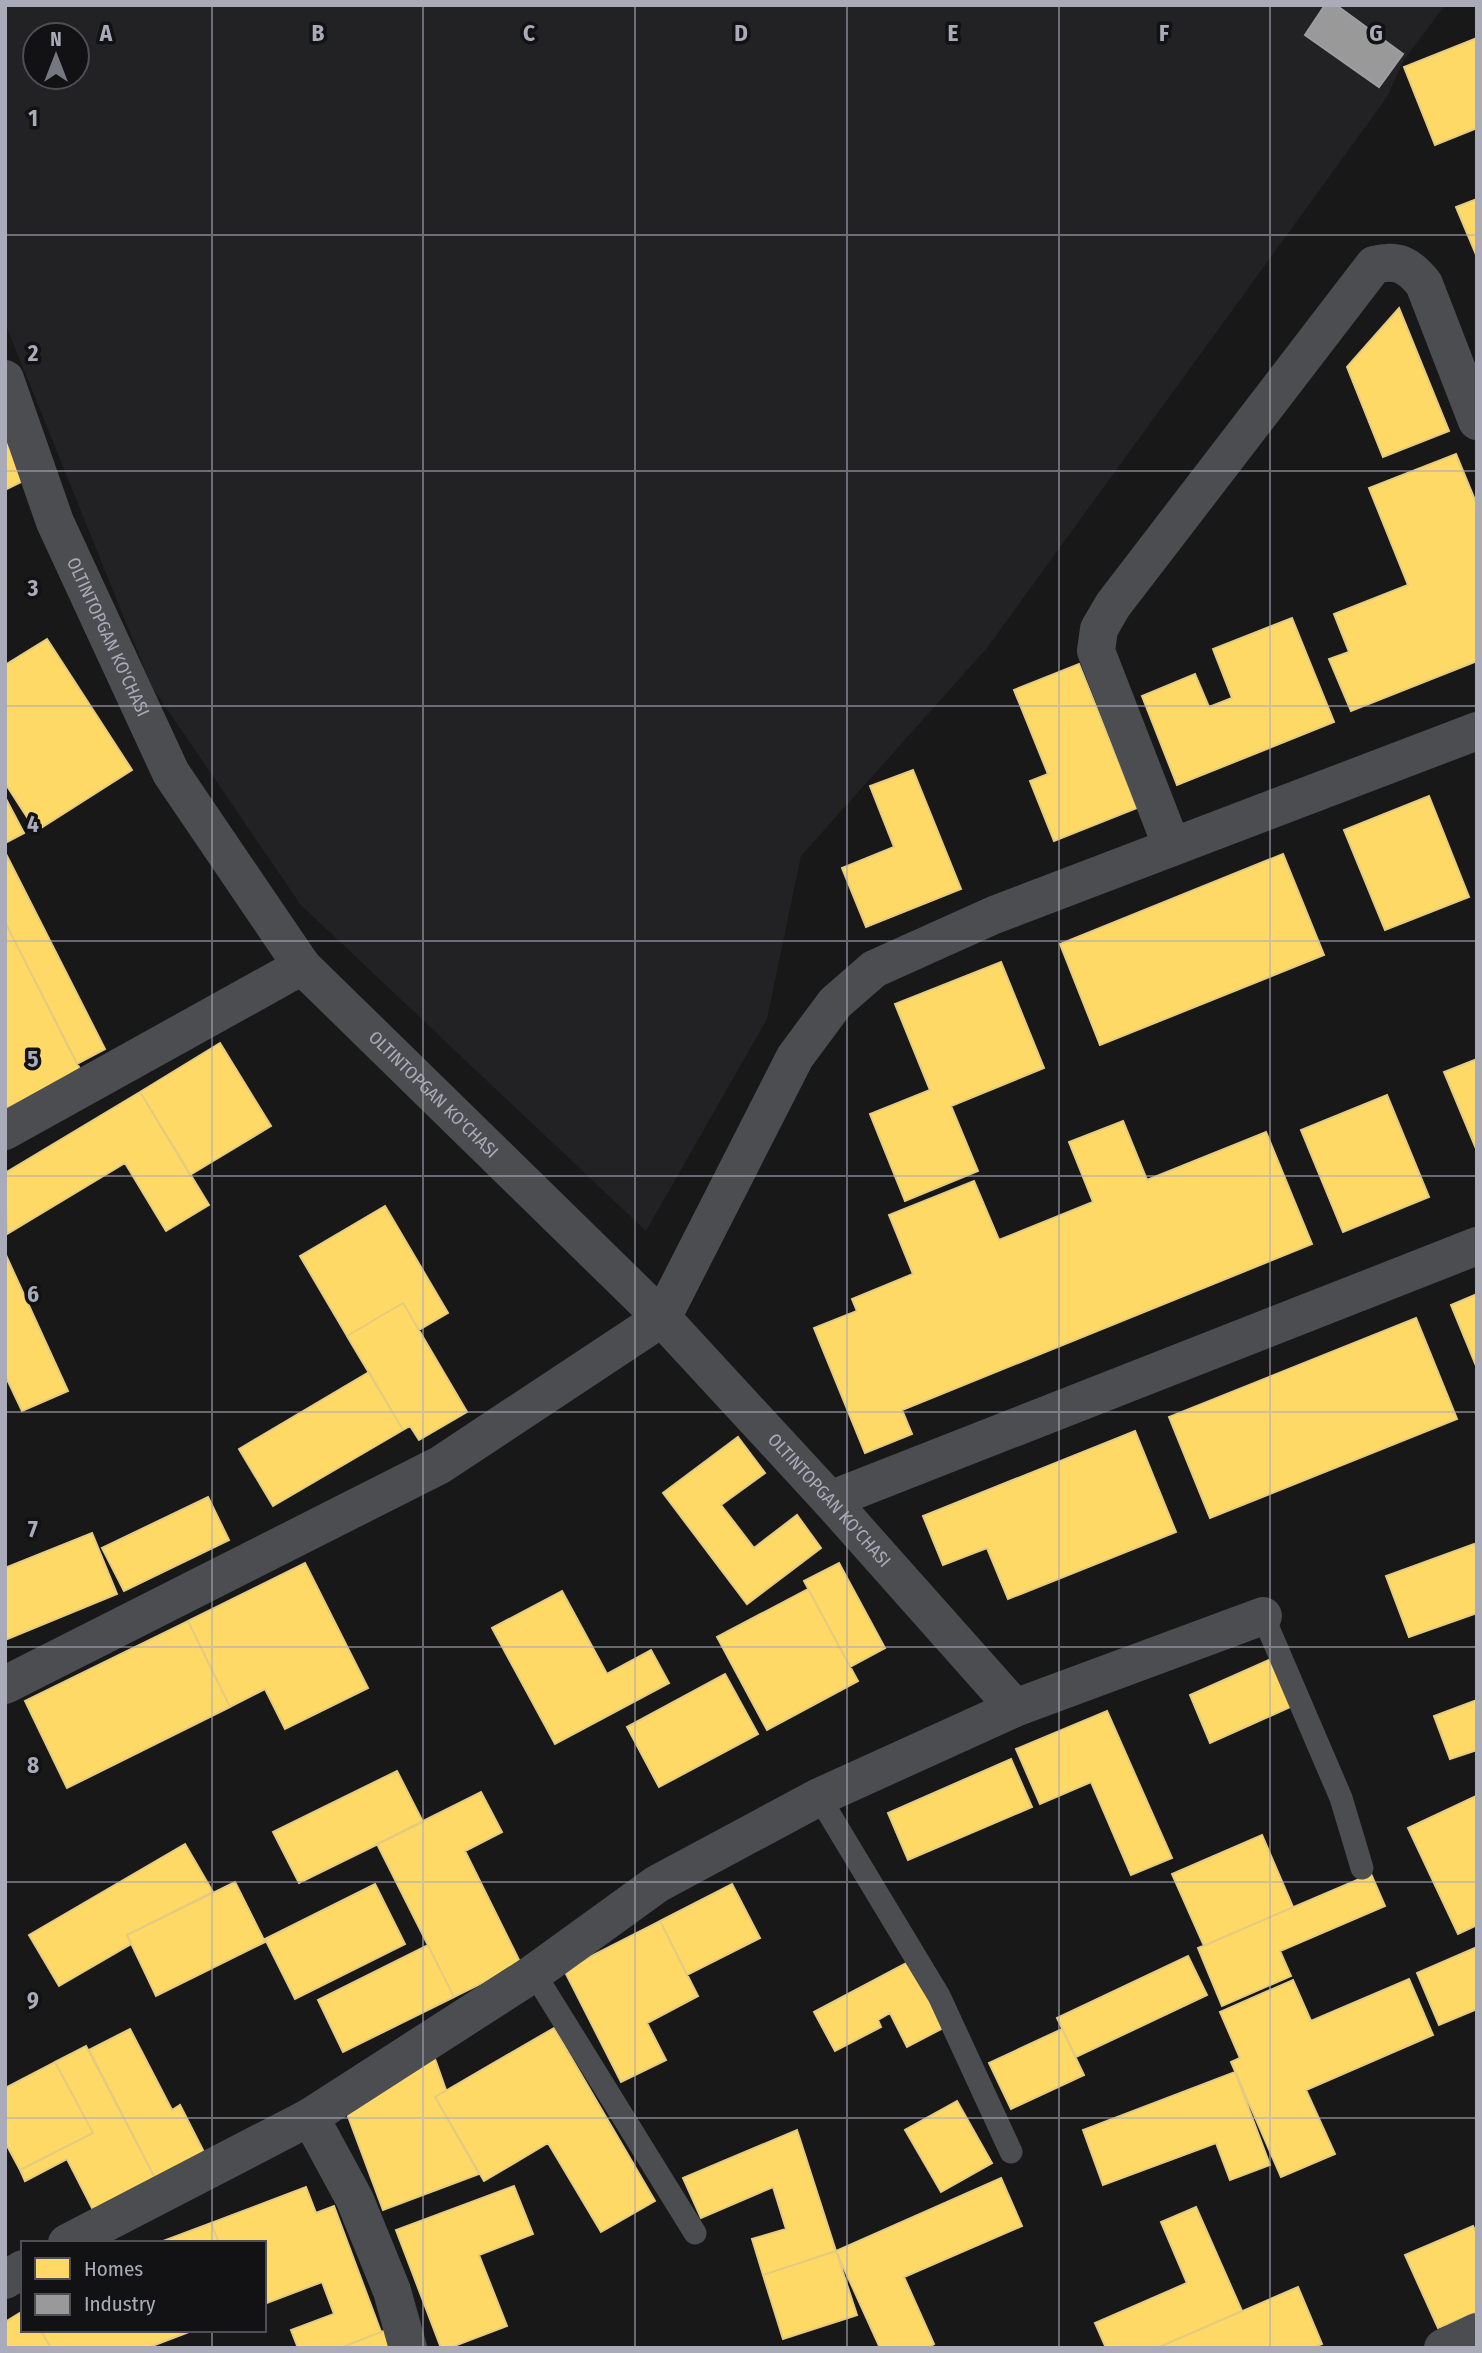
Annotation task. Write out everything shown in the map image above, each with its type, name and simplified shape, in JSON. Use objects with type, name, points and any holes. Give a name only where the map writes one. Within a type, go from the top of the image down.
[{"type":"street","points":[[1172,847],[1096,651],[1099,629],[1113,605],[1374,265],[1390,261],[1410,266],[1424,284],[1477,421]]},
{"type":"street","name":"OLTINTOPGAN KO'CHASI","points":[[5,379],[55,522],[171,773],[302,965],[662,1318],[830,1500],[1015,1708]]},
{"type":"street","points":[[5,1685],[440,1465],[662,1318],[795,1057],[835,1003],[874,969],[994,915],[1477,731]]},
{"type":"street","points":[[5,1131],[302,965]]},
{"type":"street","points":[[830,1500],[1477,1246]]},
{"type":"street","points":[[72,2241],[310,2117],[534,1973],[657,1884],[819,1797],[1015,1708],[1263,1616]]},
{"type":"street","points":[[310,2117],[355,2200],[392,2291],[408,2348]]},
{"type":"street","points":[[5,2280],[21,2270]]},
{"type":"street","points":[[1443,2348],[1477,2332]]},
{"type":"lane","points":[[1263,1616],[1341,1798],[1362,1868]]},
{"type":"lane","points":[[819,1797],[939,1996],[1011,2152]]},
{"type":"lane","points":[[534,1973],[695,2233]]},
{"type":"shaded area","points":[[5,5],[1445,5],[1404,60],[1387,97],[987,648],[801,856],[767,1019],[646,1231],[300,904],[152,687],[5,323]]},
{"type":"building: Homes","points":[[1477,38],[1477,128],[1435,145],[1404,67]]},
{"type":"building: Homes","points":[[1477,199],[1477,257],[1456,207]]},
{"type":"building: Homes","points":[[1399,308],[1449,431],[1383,457],[1347,367]]},
{"type":"building: Homes","points":[[5,437],[27,479],[5,490]]},
{"type":"building: Homes","points":[[1456,454],[1477,505],[1477,661],[1351,711],[1329,659],[1349,652],[1334,614],[1408,585],[1369,488]]},
{"type":"building: Homes","points":[[1292,618],[1334,722],[1177,785],[1142,696],[1195,674],[1209,707],[1232,698],[1213,649]]},
{"type":"building: Homes","points":[[47,639],[132,770],[36,831],[5,783],[5,665]]},
{"type":"building: Homes","points":[[1079,664],[1137,808],[1054,841],[1030,781],[1048,774],[1014,690]]},
{"type":"building: Homes","points":[[913,770],[961,889],[866,927],[842,868],[894,847],[870,786]]},
{"type":"building: Homes","points":[[1429,796],[1469,897],[1385,930],[1344,830]]},
{"type":"building: Homes","points":[[5,797],[24,833],[5,843]]},
{"type":"building: Homes","points":[[5,852],[105,1049],[77,1064],[5,922]]},
{"type":"building: Homes","points":[[1283,854],[1324,955],[1100,1045],[1060,944]]},
{"type":"building: Homes","points":[[5,922],[81,1071],[5,1109]]},
{"type":"building: Homes","points":[[1001,962],[1044,1068],[951,1106],[978,1171],[905,1201],[870,1114],[930,1090],[895,1004]]},
{"type":"building: Homes","points":[[220,1043],[271,1126],[190,1175],[140,1092]]},
{"type":"building: Homes","points":[[1477,1059],[1477,1151],[1444,1072]]},
{"type":"building: Homes","points":[[140,1092],[209,1205],[166,1231],[125,1163],[7,1234],[5,1173]]},
{"type":"building: Homes","points":[[1387,1095],[1429,1197],[1343,1232],[1301,1130]]},
{"type":"building: Homes","points":[[1123,1121],[1147,1180],[1266,1132],[1312,1244],[902,1410],[912,1434],[865,1453],[814,1328],[857,1311],[852,1299],[913,1274],[889,1215],[974,1181],[999,1240],[1093,1202],[1069,1142]]},
{"type":"building: Homes","points":[[385,1206],[448,1313],[419,1330],[403,1303],[347,1336],[300,1256]]},
{"type":"building: Homes","points":[[5,1253],[68,1391],[22,1411],[5,1375]]},
{"type":"building: Homes","points":[[1477,1294],[1477,1368],[1451,1305]]},
{"type":"building: Homes","points":[[403,1303],[467,1412],[419,1440],[410,1426],[403,1430],[347,1336]]},
{"type":"building: Homes","points":[[1416,1318],[1457,1419],[1210,1518],[1169,1417]]},
{"type":"building: Homes","points":[[369,1372],[403,1430],[273,1506],[239,1449]]},
{"type":"building: Homes","points":[[1135,1431],[1176,1532],[1008,1599],[987,1548],[943,1565],[923,1516]]},
{"type":"building: Homes","points":[[738,1437],[765,1473],[721,1505],[754,1548],[797,1515],[821,1548],[747,1604],[663,1493]]},
{"type":"building: Homes","points":[[208,1497],[229,1540],[124,1591],[102,1548]]},
{"type":"building: Homes","points":[[92,1533],[117,1594],[5,1640],[5,1568]]},
{"type":"building: Homes","points":[[1474,1544],[1477,1552],[1477,1613],[1409,1637],[1386,1576]]},
{"type":"building: Homes","points":[[305,1563],[368,1688],[285,1729],[265,1689],[230,1707],[188,1621]]},
{"type":"building: Homes","points":[[839,1563],[885,1648],[850,1667],[804,1581]]},
{"type":"building: Homes","points":[[808,1589],[858,1681],[767,1730],[717,1637]]},
{"type":"building: Homes","points":[[562,1591],[607,1674],[651,1650],[669,1683],[555,1744],[492,1628]]},
{"type":"building: Homes","points":[[188,1621],[230,1707],[67,1788],[25,1701]]},
{"type":"building: Homes","points":[[1278,1656],[1299,1703],[1210,1743],[1190,1695]]},
{"type":"building: Homes","points":[[725,1674],[758,1734],[659,1787],[627,1727]]},
{"type":"building: Homes","points":[[1477,1700],[1477,1750],[1450,1759],[1434,1716]]},
{"type":"building: Homes","points":[[1107,1711],[1172,1858],[1131,1875],[1091,1782],[1040,1804],[1016,1749]]},
{"type":"building: Homes","points":[[1011,1759],[1032,1807],[908,1860],[888,1813]]},
{"type":"building: Homes","points":[[397,1771],[423,1822],[299,1883],[273,1832]]},
{"type":"building: Homes","points":[[481,1792],[502,1832],[465,1851],[521,1964],[454,1997],[377,1844]]},
{"type":"building: Homes","points":[[1476,1796],[1477,1925],[1458,1934],[1408,1828]]},
{"type":"building: Homes","points":[[1262,1835],[1293,1907],[1204,1946],[1172,1874]]},
{"type":"building: Homes","points":[[185,1844],[213,1892],[127,1935],[131,1944],[59,1986],[29,1935]]},
{"type":"building: Homes","points":[[1371,1874],[1385,1906],[1280,1951],[1291,1976],[1222,2006],[1198,1948]]},
{"type":"building: Homes","points":[[235,1882],[265,1942],[156,1996],[127,1935]]},
{"type":"building: Homes","points":[[375,1884],[405,1944],[295,1999],[265,1939]]},
{"type":"building: Homes","points":[[732,1884],[760,1938],[687,1975],[660,1921]]},
{"type":"building: Homes","points":[[660,1921],[698,1996],[647,2023],[666,2060],[621,2082],[564,1970]]},
{"type":"building: Homes","points":[[428,1945],[454,1997],[343,2052],[318,2000]]},
{"type":"building: Homes","points":[[1477,1947],[1477,2009],[1439,2025],[1417,1973]]},
{"type":"building: Homes","points":[[1188,1956],[1207,1995],[1076,2057],[1057,2018]]},
{"type":"building: Homes","points":[[910,1961],[945,2027],[907,2047],[890,2013],[878,2020],[881,2027],[835,2051],[814,2012]]},
{"type":"building: Homes","points":[[1409,1979],[1433,2035],[1306,2090],[1335,2154],[1281,2177],[1231,2062],[1240,2058],[1220,2012],[1293,1980],[1311,2021]]},
{"type":"building: Homes","points":[[554,2028],[655,2201],[601,2232],[548,2143],[484,2181],[435,2097]]},
{"type":"building: Homes","points":[[130,2029],[172,2110],[180,2105],[204,2152],[155,2178],[89,2050]]},
{"type":"building: Homes","points":[[1062,2029],[1084,2075],[1011,2109],[989,2063]]},
{"type":"building: Homes","points":[[86,2046],[155,2178],[93,2210],[67,2159],[25,2181],[20,2170],[93,2133],[55,2062]]},
{"type":"building: Homes","points":[[434,2056],[446,2090],[435,2097],[479,2174],[383,2210],[346,2111]]},
{"type":"building: Homes","points":[[55,2062],[93,2133],[20,2170],[5,2142],[5,2088]]},
{"type":"building: Homes","points":[[1235,2072],[1270,2165],[1230,2180],[1216,2143],[1103,2185],[1083,2130]]},
{"type":"building: Homes","points":[[957,2101],[992,2163],[941,2192],[905,2130]]},
{"type":"building: Homes","points":[[797,2130],[836,2251],[763,2275],[752,2239],[786,2229],[773,2187],[701,2218],[683,2178]]},
{"type":"building: Homes","points":[[1001,2178],[1022,2226],[904,2277],[934,2344],[927,2348],[880,2348],[836,2251]]},
{"type":"building: Homes","points":[[514,2186],[533,2234],[479,2255],[507,2326],[449,2348],[441,2348],[396,2230]]},
{"type":"building: Homes","points":[[306,2187],[316,2213],[334,2206],[381,2332],[340,2348],[298,2348],[291,2330],[334,2314],[322,2282],[266,2303],[266,2241],[218,2241],[211,2223]]},
{"type":"building: Homes","points":[[1196,2207],[1242,2311],[1157,2348],[1106,2348],[1095,2323],[1187,2283],[1161,2222]]},
{"type":"building: Homes","points":[[211,2223],[218,2241],[163,2241]]},
{"type":"building: Homes","points":[[1473,2226],[1477,2235],[1477,2312],[1438,2328],[1405,2255]]},
{"type":"building: Homes","points":[[836,2251],[857,2315],[783,2339],[763,2275]]},
{"type":"building: Homes","points":[[1298,2287],[1322,2344],[1312,2348],[1157,2348]]},
{"type":"building: Homes","points":[[21,2312],[21,2332],[41,2332],[51,2348],[5,2348],[5,2322]]},
{"type":"building: Homes","points":[[390,2329],[393,2348],[340,2348],[381,2332]]},
{"type":"building: Homes","points":[[41,2332],[189,2332],[147,2348],[51,2348]]},
{"type":"building: Industry","points":[[1325,5],[1336,5],[1403,54],[1379,87],[1305,35]]}]
